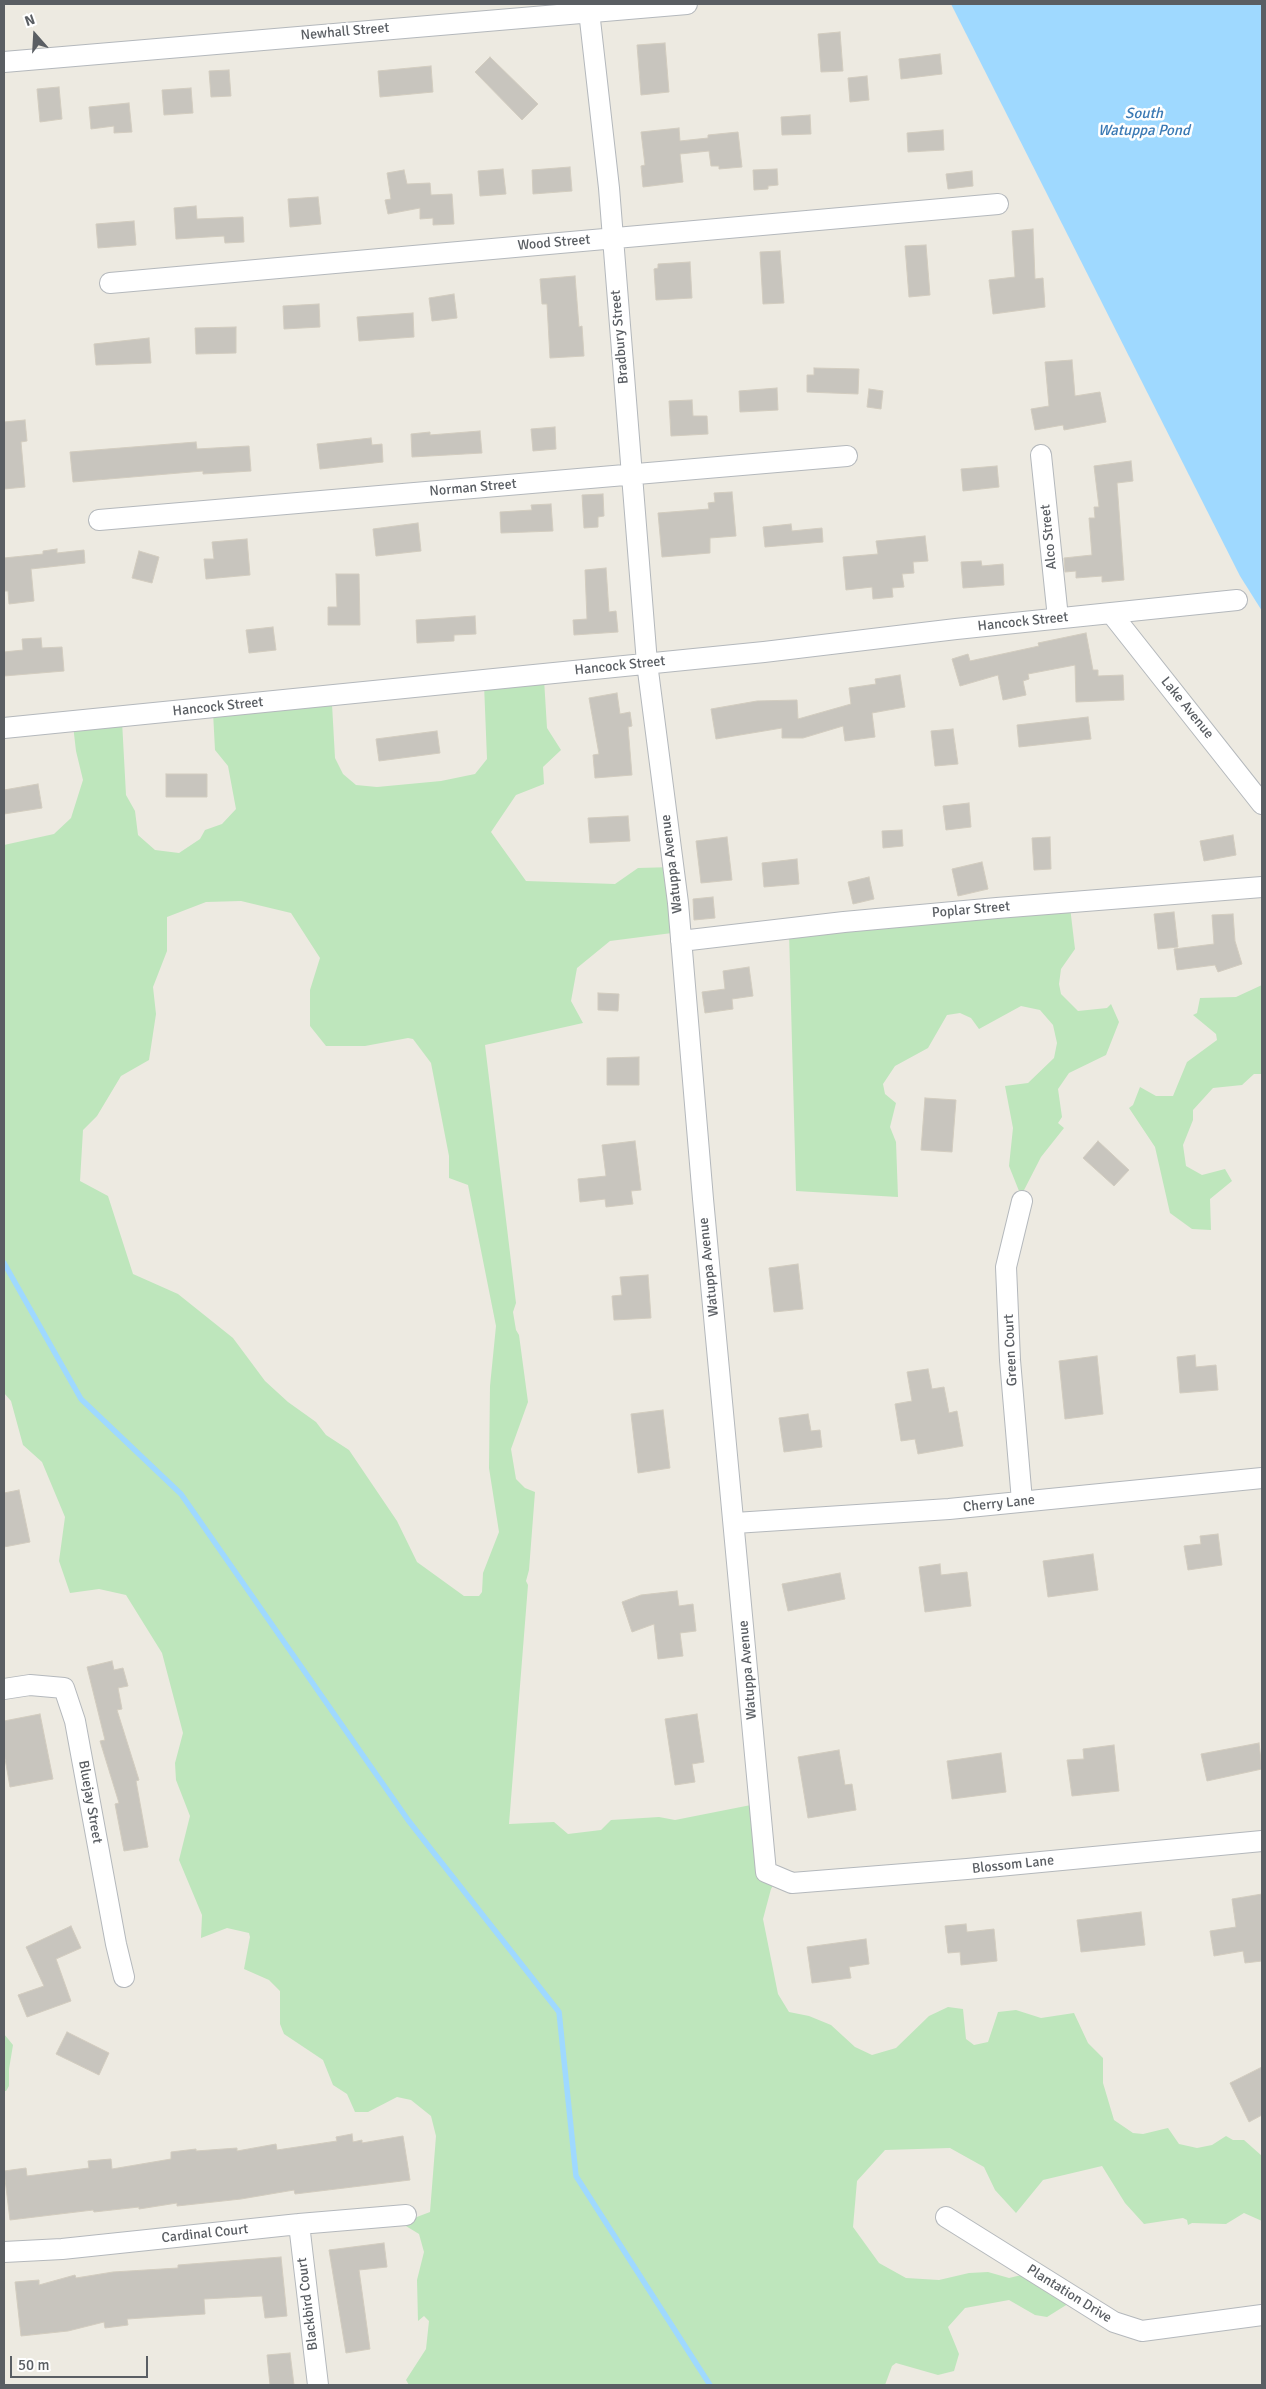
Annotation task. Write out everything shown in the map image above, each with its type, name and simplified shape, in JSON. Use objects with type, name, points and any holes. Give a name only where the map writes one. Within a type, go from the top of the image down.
[{"type":"street","name":"Newhall Street","points":[[4,62],[687,4]]},
{"type":"street","name":"Bradbury Street","points":[[589,11],[609,188],[647,663]]},
{"type":"street","name":"Wood Street","points":[[110,283],[998,204]]},
{"type":"street","name":"Alco Street","points":[[1041,455],[1058,618]]},
{"type":"street","name":"Norman Street","points":[[99,520],[847,456]]},
{"type":"street","name":"Hancock Street","points":[[4,728],[764,652],[1111,612],[1237,600]]},
{"type":"street","name":"Lake Avenue","points":[[1111,612],[1262,804]]},
{"type":"street","name":"Watuppa Avenue","points":[[647,663],[678,903],[704,1209],[766,1872]]},
{"type":"street","name":"Poplar Street","points":[[681,941],[978,909],[1262,887]]},
{"type":"street","name":"Green Court","points":[[1022,1201],[1006,1267],[1010,1360],[1022,1501]]},
{"type":"street","name":"Cherry Lane","points":[[734,1523],[949,1509],[1262,1478]]},
{"type":"street","name":"Bluejay Street","points":[[4,1689],[30,1685],[64,1688],[75,1721],[116,1944],[124,1977]]},
{"type":"street","name":"Blossom Lane","points":[[766,1872],[792,1883],[967,1869],[1262,1841]]},
{"type":"street","name":"Cardinal Court","points":[[4,2252],[62,2249],[299,2224],[406,2215]]},
{"type":"street","name":"Plantation Drive","points":[[946,2217],[1114,2322],[1142,2331],[1262,2315]]},
{"type":"street","name":"Blackbird Court","points":[[299,2224],[318,2385]]},
{"type":"green space","points":[[544,679],[547,728],[561,750],[543,767],[544,784],[516,795],[491,832],[526,881],[615,884],[638,868],[674,867],[672,933],[610,941],[577,968],[571,1001],[583,1023],[485,1045],[516,1303],[513,1312],[516,1330],[519,1335],[528,1402],[511,1449],[516,1479],[525,1488],[535,1492],[529,1570],[526,1581],[528,1585],[509,1824],[554,1822],[568,1834],[601,1830],[611,1820],[659,1817],[675,1820],[756,1804],[777,1879],[771,1889],[763,1919],[778,1994],[789,2012],[809,2016],[831,2025],[855,2047],[872,2055],[896,2048],[929,2016],[948,2007],[963,2009],[966,2039],[974,2045],[988,2042],[998,2012],[1016,2010],[1041,2018],[1074,2013],[1088,2043],[1103,2058],[1103,2083],[1114,2120],[1133,2133],[1143,2134],[1168,2128],[1179,2144],[1197,2148],[1212,2145],[1226,2136],[1233,2140],[1244,2140],[1262,2156],[1262,2221],[1244,2213],[1226,2224],[1192,2223],[1188,2225],[1187,2220],[1183,2218],[1144,2224],[1125,2203],[1102,2166],[1043,2180],[1016,2213],[995,2190],[984,2167],[950,2148],[885,2150],[857,2181],[853,2227],[879,2263],[906,2278],[939,2280],[969,2273],[988,2272],[1009,2278],[1034,2272],[1071,2302],[1047,2317],[1035,2315],[1009,2300],[965,2308],[948,2327],[959,2354],[954,2371],[938,2375],[896,2363],[892,2366],[885,2385],[409,2385],[406,2380],[426,2349],[429,2321],[424,2316],[418,2321],[417,2280],[424,2252],[419,2234],[401,2223],[430,2212],[436,2136],[431,2116],[411,2100],[397,2097],[368,2112],[355,2112],[347,2094],[333,2085],[323,2060],[284,2034],[280,2024],[280,1991],[269,1980],[244,1969],[250,1937],[249,1933],[227,1928],[201,1938],[202,1915],[179,1860],[190,1816],[176,1780],[175,1763],[183,1733],[162,1653],[126,1595],[99,1589],[70,1593],[59,1561],[65,1517],[42,1462],[23,1445],[11,1401],[4,1393],[4,845],[54,834],[71,818],[83,780],[76,751],[73,725],[122,721],[126,795],[135,811],[138,835],[155,850],[179,853],[200,839],[205,830],[222,824],[236,809],[228,766],[215,750],[213,712],[332,704],[335,758],[343,774],[356,785],[377,787],[441,781],[475,774],[487,759],[484,684]],"holes":[[[241,901],[291,913],[320,958],[310,990],[310,1026],[326,1046],[365,1046],[408,1038],[413,1039],[431,1063],[449,1156],[449,1178],[468,1185],[496,1326],[490,1386],[489,1468],[499,1532],[483,1573],[482,1592],[479,1596],[464,1596],[417,1562],[397,1521],[349,1450],[326,1435],[316,1422],[288,1402],[265,1381],[233,1338],[178,1294],[133,1274],[108,1196],[80,1181],[83,1130],[97,1116],[121,1076],[149,1060],[156,1014],[153,987],[167,951],[167,917],[206,902]]]},
{"type":"green space","points":[[1070,907],[1075,949],[1061,969],[1059,984],[1061,994],[1078,1011],[1107,1008],[1111,1004],[1119,1022],[1106,1055],[1069,1073],[1058,1089],[1062,1117],[1058,1123],[1064,1128],[1041,1157],[1021,1196],[1009,1166],[1013,1128],[1005,1086],[1028,1083],[1054,1058],[1057,1043],[1053,1025],[1040,1010],[1021,1006],[979,1029],[971,1018],[960,1013],[947,1015],[928,1048],[895,1066],[883,1084],[885,1094],[896,1103],[890,1127],[896,1142],[898,1197],[796,1191],[789,932]]},
{"type":"green space","points":[[1262,985],[1262,1074],[1254,1074],[1242,1085],[1213,1088],[1193,1110],[1193,1120],[1183,1145],[1186,1166],[1202,1175],[1225,1169],[1232,1181],[1210,1199],[1211,1230],[1192,1229],[1170,1213],[1155,1147],[1129,1108],[1133,1105],[1140,1087],[1156,1096],[1173,1096],[1187,1062],[1217,1040],[1216,1034],[1193,1015],[1197,1013],[1200,998],[1236,997]]},
{"type":"green space","points":[[4,2034],[13,2045],[9,2069],[9,2086],[6,2091],[4,2091]]},
{"type":"water","name":"South Watuppa Pond","points":[[951,4],[1262,4],[1262,611],[1240,576]]},
{"type":"building","points":[[840,32],[843,71],[821,72],[818,34]]},
{"type":"building","points":[[665,43],[669,92],[641,95],[637,45]]},
{"type":"building","points":[[940,54],[942,74],[901,79],[899,59]]},
{"type":"building","points":[[490,57],[538,104],[522,120],[475,72]]},
{"type":"building","points":[[431,66],[433,92],[380,97],[378,71]]},
{"type":"building","points":[[229,70],[231,96],[211,97],[209,71]]},
{"type":"building","points":[[867,76],[869,100],[850,102],[848,78]]},
{"type":"building","points":[[59,87],[62,119],[40,122],[37,89]]},
{"type":"building","points":[[191,88],[193,113],[164,115],[162,90]]},
{"type":"building","points":[[129,103],[132,132],[114,133],[114,126],[91,129],[89,107]]},
{"type":"building","points":[[810,115],[811,134],[782,135],[781,117]]},
{"type":"building","points":[[679,128],[680,141],[708,138],[708,135],[738,132],[742,167],[719,169],[719,166],[711,166],[709,151],[680,154],[683,182],[643,187],[641,166],[645,165],[641,132]]},
{"type":"building","points":[[943,130],[944,150],[908,152],[907,133]]},
{"type":"building","points":[[570,167],[572,191],[533,194],[532,170]]},
{"type":"building","points":[[503,169],[506,194],[480,196],[478,171]]},
{"type":"building","points":[[777,169],[778,185],[768,186],[768,189],[754,190],[753,170]]},
{"type":"building","points":[[404,170],[407,184],[430,183],[431,195],[452,194],[454,224],[433,225],[433,218],[420,219],[420,208],[388,214],[385,200],[391,199],[387,173]]},
{"type":"building","points":[[972,171],[973,186],[948,189],[946,174]]},
{"type":"building","points":[[318,197],[321,224],[290,227],[288,199]]},
{"type":"building","points":[[196,206],[197,219],[243,217],[244,242],[225,243],[224,236],[176,239],[174,208]]},
{"type":"building","points":[[134,221],[136,245],[98,248],[96,224]]},
{"type":"building","points":[[1033,229],[1035,279],[1043,278],[1045,307],[993,314],[989,280],[1015,277],[1012,231]]},
{"type":"building","points":[[926,245],[930,295],[909,297],[905,246]]},
{"type":"building","points":[[780,251],[784,303],[763,304],[760,252]]},
{"type":"building","points":[[690,262],[692,298],[656,300],[654,269],[658,268],[658,264]]},
{"type":"building","points":[[575,276],[579,327],[582,326],[584,356],[550,358],[547,304],[542,304],[540,279]]},
{"type":"building","points":[[454,294],[457,318],[432,321],[429,298]]},
{"type":"building","points":[[319,304],[320,327],[284,329],[283,306]]},
{"type":"building","points":[[413,313],[414,337],[359,341],[357,317]]},
{"type":"building","points":[[236,327],[236,353],[196,354],[195,328]]},
{"type":"building","points":[[149,338],[151,363],[96,365],[94,344]]},
{"type":"building","points":[[1072,360],[1075,396],[1100,392],[1106,422],[1064,430],[1063,425],[1035,430],[1031,409],[1049,406],[1045,362]]},
{"type":"building","points":[[814,368],[859,369],[858,394],[807,392],[807,375],[814,375]]},
{"type":"building","points":[[777,388],[778,410],[740,412],[739,391]]},
{"type":"building","points":[[869,389],[883,391],[881,409],[867,407]]},
{"type":"building","points":[[692,400],[693,416],[707,416],[708,434],[671,436],[669,401]]},
{"type":"building","points":[[25,420],[27,441],[21,442],[25,487],[4,489],[4,422]]},
{"type":"building","points":[[555,427],[556,449],[533,451],[531,429]]},
{"type":"building","points":[[480,431],[482,453],[412,457],[411,434],[430,432],[430,435]]},
{"type":"building","points":[[371,438],[372,445],[382,444],[383,462],[320,469],[317,444]]},
{"type":"building","points":[[196,442],[197,449],[249,446],[251,471],[203,474],[203,471],[73,482],[70,452]]},
{"type":"building","points":[[1131,461],[1133,481],[1117,483],[1124,580],[1102,582],[1102,576],[1076,578],[1076,571],[1065,572],[1064,558],[1092,555],[1089,518],[1095,518],[1094,507],[1099,507],[1094,466]]},
{"type":"building","points":[[997,466],[999,487],[963,491],[961,469]]},
{"type":"building","points":[[732,492],[736,536],[710,538],[710,553],[662,557],[658,513],[709,509],[708,503],[715,502],[714,493]]},
{"type":"building","points":[[603,494],[604,516],[598,517],[598,527],[584,528],[582,495]]},
{"type":"building","points":[[551,504],[553,531],[501,533],[500,512],[532,510],[531,505]]},
{"type":"building","points":[[418,523],[421,551],[376,556],[373,529]]},
{"type":"building","points":[[791,524],[792,531],[822,528],[823,542],[765,547],[763,527]]},
{"type":"building","points":[[925,536],[928,561],[913,562],[914,573],[902,574],[904,587],[892,588],[893,597],[873,599],[872,587],[846,590],[843,557],[878,554],[876,541]]},
{"type":"building","points":[[247,539],[250,575],[206,579],[204,559],[214,559],[212,542]]},
{"type":"building","points":[[57,549],[57,553],[84,550],[85,563],[31,569],[34,601],[9,604],[8,591],[5,591],[4,558],[43,554],[43,551]]},
{"type":"building","points":[[139,551],[159,557],[152,583],[132,578]]},
{"type":"building","points":[[981,561],[982,566],[1003,564],[1004,585],[963,588],[961,562]]},
{"type":"building","points":[[606,568],[609,612],[616,611],[618,632],[574,635],[573,620],[587,619],[585,570]]},
{"type":"building","points":[[336,574],[359,574],[360,625],[328,625],[328,607],[337,607]]},
{"type":"building","points":[[475,616],[476,634],[454,635],[454,641],[417,643],[416,620]]},
{"type":"building","points":[[273,627],[276,650],[249,653],[246,630]]},
{"type":"building","points":[[1086,633],[1093,670],[1098,670],[1098,676],[1123,675],[1124,700],[1076,702],[1075,665],[1028,674],[1029,679],[1023,681],[1026,695],[1003,700],[998,675],[960,686],[952,659],[968,654],[970,661],[1039,646],[1038,643]]},
{"type":"building","points":[[41,638],[42,648],[62,647],[64,671],[4,676],[4,652],[23,650],[22,639]]},
{"type":"building","points":[[900,675],[905,707],[872,713],[875,737],[845,741],[843,726],[803,738],[782,738],[782,728],[716,739],[711,709],[757,701],[797,700],[798,719],[851,704],[849,688],[876,684],[875,679]]},
{"type":"building","points":[[617,693],[620,714],[630,712],[632,726],[628,727],[632,775],[595,778],[593,755],[599,754],[589,698]]},
{"type":"building","points":[[1088,717],[1091,739],[1019,747],[1017,725]]},
{"type":"building","points":[[953,729],[958,764],[935,766],[931,731]]},
{"type":"building","points":[[437,731],[440,753],[379,761],[376,739]]},
{"type":"building","points":[[166,774],[207,774],[207,797],[166,797]]},
{"type":"building","points":[[38,784],[42,808],[4,814],[4,790]]},
{"type":"building","points":[[969,803],[971,827],[946,830],[943,806]]},
{"type":"building","points":[[628,816],[630,841],[590,843],[588,818]]},
{"type":"building","points":[[902,830],[903,846],[883,848],[882,831]]},
{"type":"building","points":[[1233,835],[1236,855],[1204,861],[1200,841]]},
{"type":"building","points":[[727,837],[732,880],[701,883],[696,841]]},
{"type":"building","points":[[1050,837],[1051,869],[1034,870],[1032,838]]},
{"type":"building","points":[[797,859],[799,884],[764,887],[762,863]]},
{"type":"building","points":[[982,862],[988,889],[958,896],[952,869]]},
{"type":"building","points":[[869,877],[874,899],[853,904],[848,882]]},
{"type":"building","points":[[713,897],[715,918],[694,920],[693,899]]},
{"type":"building","points":[[1174,912],[1178,947],[1158,949],[1154,914]]},
{"type":"building","points":[[1233,914],[1235,941],[1242,964],[1218,972],[1215,965],[1177,970],[1174,949],[1214,944],[1212,915]]},
{"type":"building","points":[[749,967],[753,996],[732,999],[733,1009],[705,1013],[702,992],[725,989],[723,971]]},
{"type":"building","points":[[598,993],[619,994],[618,1011],[598,1010]]},
{"type":"building","points":[[639,1057],[639,1085],[607,1085],[607,1058]]},
{"type":"building","points":[[925,1098],[956,1100],[952,1152],[921,1150]]},
{"type":"building","points":[[635,1141],[641,1190],[631,1191],[633,1204],[606,1207],[605,1199],[580,1202],[578,1179],[606,1176],[602,1145]]},
{"type":"building","points":[[1098,1141],[1129,1170],[1114,1186],[1083,1158]]},
{"type":"building","points":[[798,1264],[803,1309],[774,1312],[769,1268]]},
{"type":"building","points":[[648,1275],[651,1318],[614,1320],[612,1296],[622,1295],[620,1277]]},
{"type":"building","points":[[1195,1355],[1196,1367],[1216,1365],[1218,1390],[1180,1393],[1177,1357]]},
{"type":"building","points":[[1097,1356],[1103,1414],[1065,1419],[1059,1361]]},
{"type":"building","points":[[928,1369],[932,1389],[944,1387],[949,1413],[957,1411],[963,1446],[918,1454],[915,1439],[901,1441],[895,1404],[912,1401],[907,1372]]},
{"type":"building","points":[[663,1410],[670,1468],[638,1473],[631,1414]]},
{"type":"building","points":[[808,1414],[811,1431],[820,1430],[822,1447],[784,1452],[779,1418]]},
{"type":"building","points":[[19,1490],[30,1542],[4,1547],[4,1493]]},
{"type":"building","points":[[1218,1534],[1222,1565],[1188,1570],[1184,1546],[1201,1544],[1200,1536]]},
{"type":"building","points":[[1093,1554],[1098,1590],[1048,1597],[1043,1561]]},
{"type":"building","points":[[940,1564],[941,1575],[967,1572],[971,1606],[925,1612],[919,1567]]},
{"type":"building","points":[[840,1573],[845,1599],[788,1611],[782,1584]]},
{"type":"building","points":[[677,1591],[679,1606],[693,1604],[696,1631],[680,1633],[683,1656],[658,1659],[654,1624],[632,1632],[622,1602],[641,1595]]},
{"type":"building","points":[[112,1661],[114,1670],[123,1668],[128,1686],[118,1688],[122,1709],[117,1710],[139,1780],[136,1781],[148,1847],[124,1851],[115,1804],[119,1803],[100,1741],[105,1740],[87,1667]]},
{"type":"building","points":[[40,1714],[53,1779],[10,1787],[4,1753],[4,1721]]},
{"type":"building","points":[[697,1714],[704,1762],[692,1764],[695,1782],[675,1785],[665,1719]]},
{"type":"building","points":[[1259,1743],[1262,1769],[1207,1781],[1201,1754]]},
{"type":"building","points":[[1114,1745],[1119,1791],[1072,1796],[1067,1760],[1084,1759],[1083,1749]]},
{"type":"building","points":[[839,1750],[845,1785],[852,1784],[856,1810],[808,1818],[798,1757]]},
{"type":"building","points":[[1001,1753],[1006,1792],[952,1799],[947,1761]]},
{"type":"building","points":[[1262,1894],[1262,1961],[1245,1963],[1243,1951],[1214,1956],[1210,1931],[1236,1927],[1232,1899]]},
{"type":"building","points":[[1141,1912],[1145,1945],[1081,1952],[1077,1920]]},
{"type":"building","points":[[966,1924],[967,1932],[994,1929],[997,1961],[961,1965],[960,1952],[948,1953],[945,1926]]},
{"type":"building","points":[[71,1926],[81,1948],[56,1959],[71,2001],[27,2017],[18,1995],[44,1986],[26,1947]]},
{"type":"building","points":[[866,1939],[869,1964],[849,1967],[851,1978],[812,1983],[807,1947]]},
{"type":"building","points":[[67,2032],[109,2053],[99,2075],[56,2054]]},
{"type":"building","points":[[1262,2067],[1262,2115],[1249,2122],[1230,2083]]},
{"type":"building","points":[[352,2134],[353,2142],[362,2140],[362,2143],[403,2136],[410,2180],[295,2194],[294,2190],[241,2199],[177,2206],[177,2203],[139,2209],[139,2207],[94,2212],[93,2210],[10,2220],[4,2171],[26,2168],[27,2176],[89,2168],[88,2161],[111,2159],[112,2169],[171,2159],[171,2152],[237,2148],[237,2151],[276,2144],[277,2150],[337,2141],[336,2137]]},
{"type":"building","points":[[384,2243],[387,2267],[359,2270],[370,2349],[346,2353],[329,2250]]},
{"type":"building","points":[[281,2257],[287,2316],[265,2318],[262,2296],[204,2299],[205,2314],[127,2319],[128,2325],[105,2328],[104,2322],[68,2331],[21,2336],[15,2282],[39,2280],[39,2285],[75,2275],[76,2278],[113,2272],[178,2268],[178,2265]]},
{"type":"building","points":[[290,2353],[294,2385],[270,2385],[267,2355]]},
{"type":"waterway","points":[[4,1263],[81,1399],[181,1494],[408,1820],[559,2012],[576,2176],[710,2385]]}]
